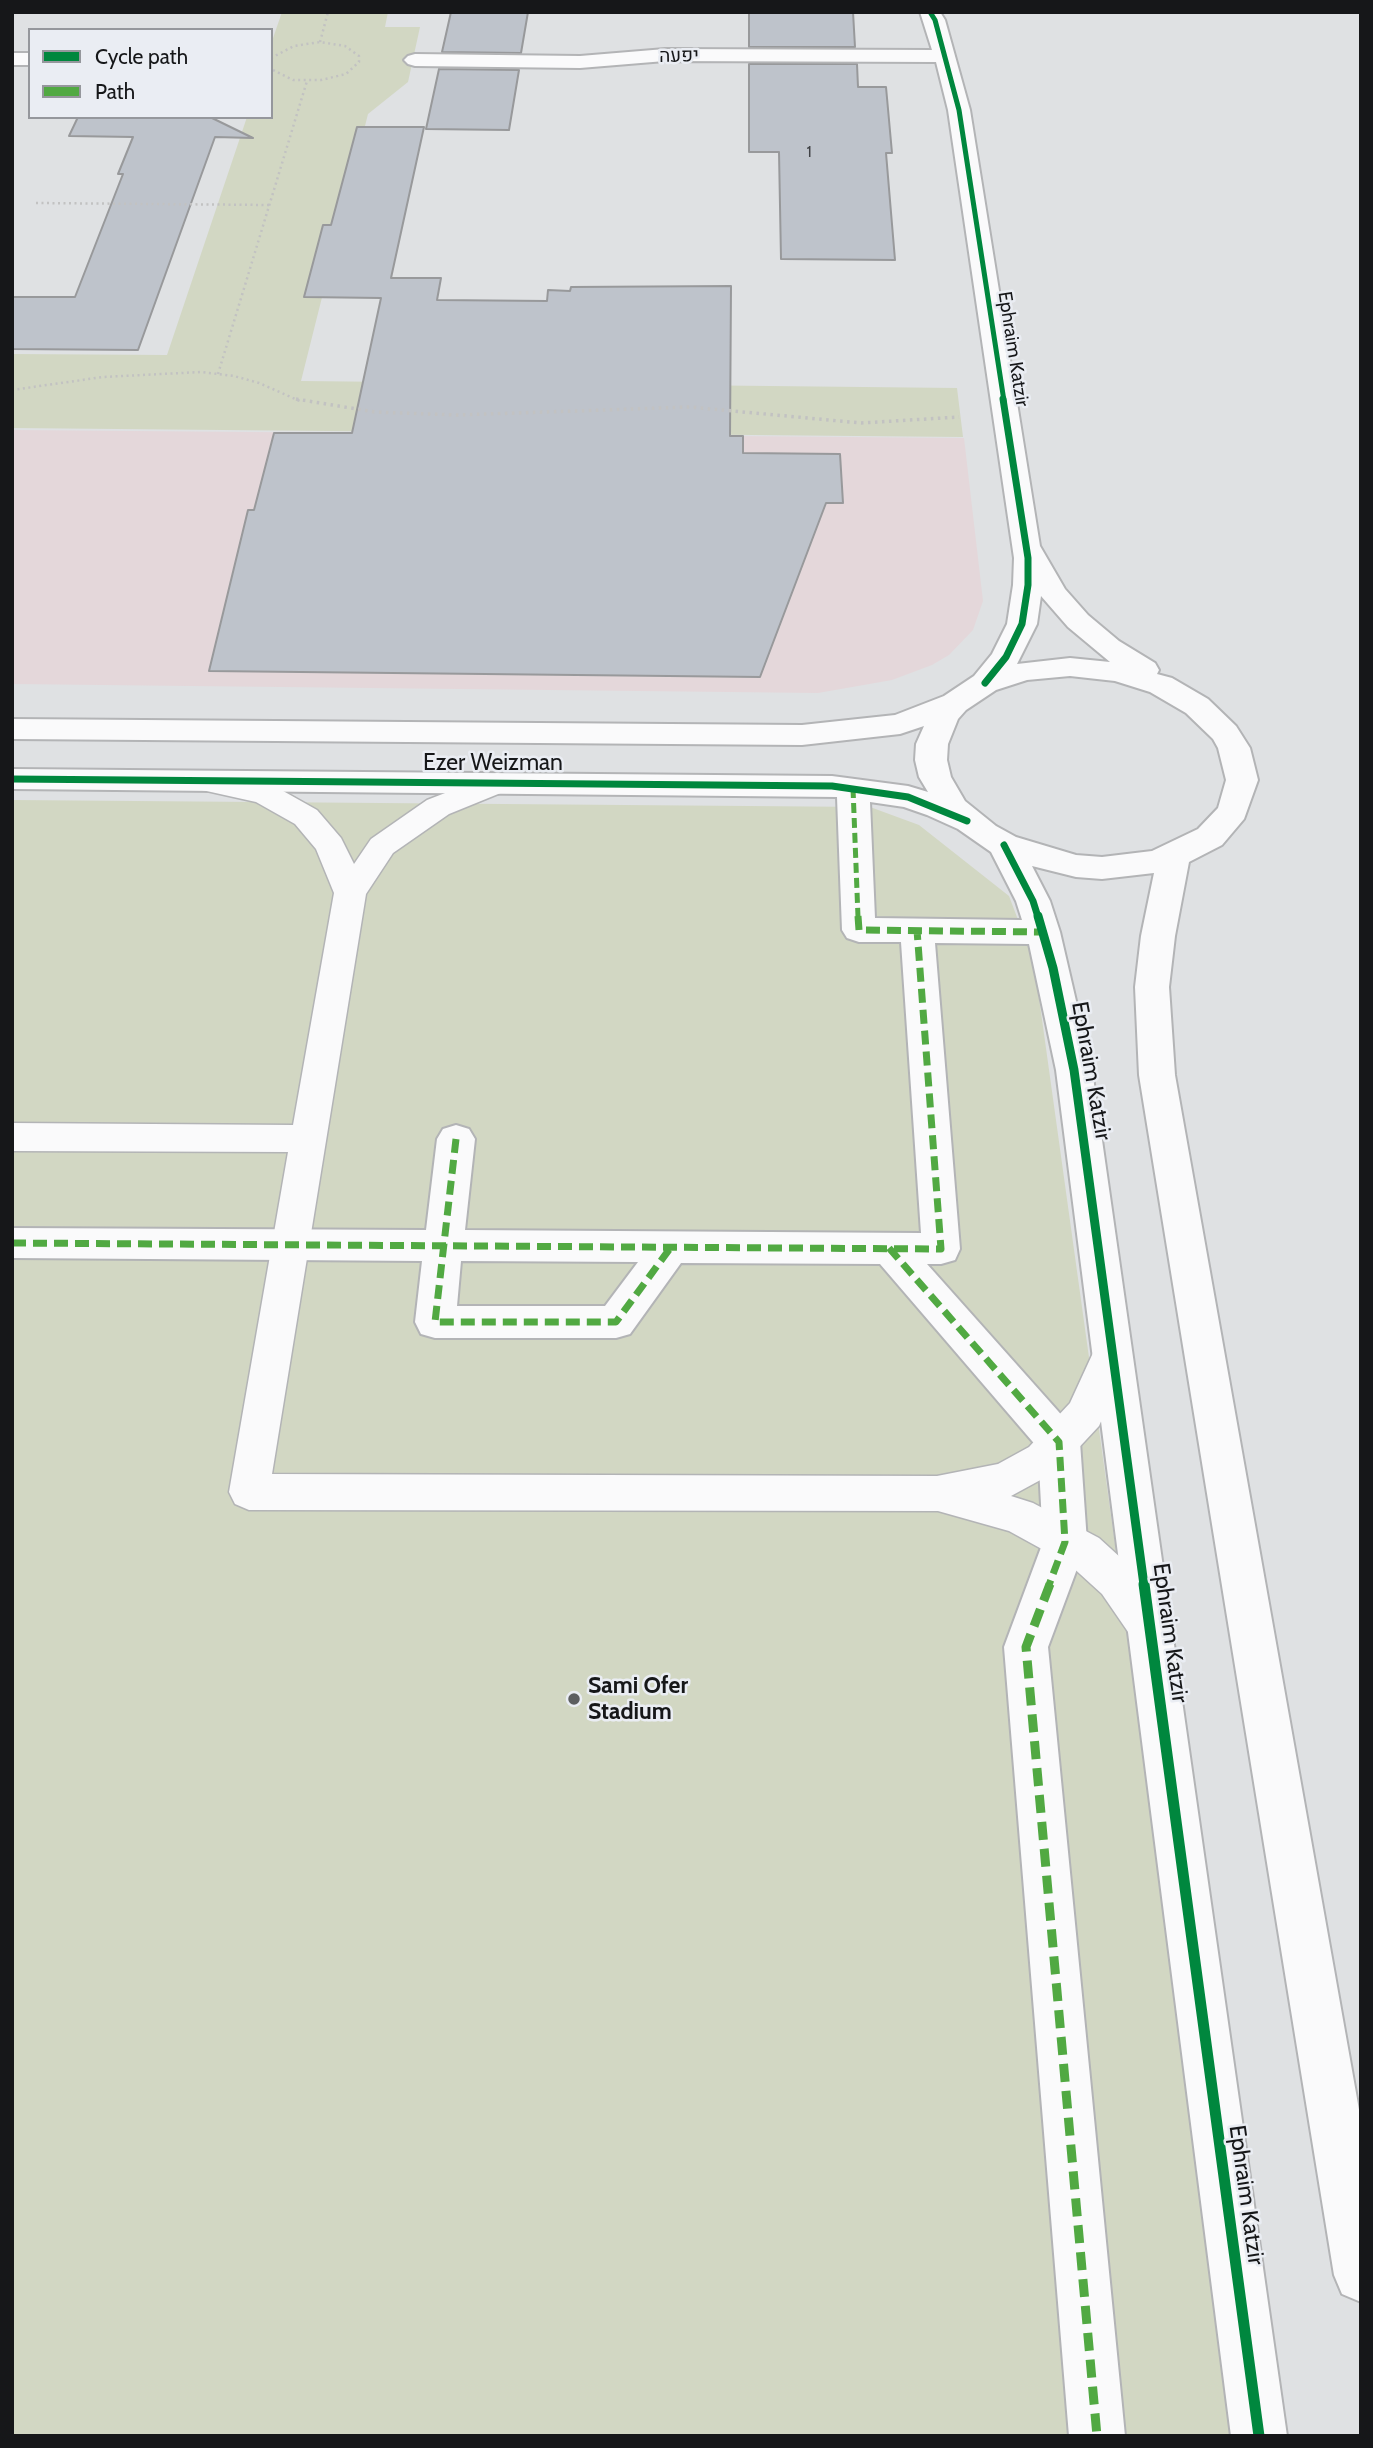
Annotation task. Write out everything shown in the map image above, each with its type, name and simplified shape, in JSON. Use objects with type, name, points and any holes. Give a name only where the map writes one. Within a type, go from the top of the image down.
[{"type":"street","name":"Ephraim Katzir","points":[[930,12],[935,20],[959,110],[1026,545],[1028,585],[1022,624],[1006,657],[985,683]]},
{"type":"street","name":"יפעה","points":[[415,60],[580,62],[665,55],[944,56]]},
{"type":"street","name":"Ephraim Katzir","points":[[1026,545],[1053,593],[1078,621],[1108,647],[1180,695]]},
{"type":"street","points":[[1094,668],[1139,678],[1180,695],[1213,719],[1225,733],[1234,748],[1242,780],[1233,811],[1223,824],[1210,837],[1174,856],[1129,866],[1102,868],[1051,861],[1004,845],[967,821],[942,793],[934,777],[932,744],[937,729],[955,703],[985,683],[1024,671],[1094,668]]},
{"type":"street","name":"Ezer Weizman","points":[[12,729],[802,735],[900,724],[955,703]]},
{"type":"street","name":"Ezer Weizman","points":[[12,779],[853,788],[924,801],[967,821]]},
{"type":"street","points":[[853,788],[859,930],[1043,932]]},
{"type":"street","name":"Ephraim Katzir","points":[[1004,845],[1033,901],[1043,932],[1074,1070],[1259,2436]]},
{"type":"street","points":[[1174,856],[1158,936],[1152,987],[1157,1075],[1361,2275]]},
{"type":"street","points":[[12,1243],[941,1249],[917,930]]},
{"type":"street","points":[[456,1139],[435,1322],[616,1322],[671,1247]]},
{"type":"street","points":[[889,1248],[1059,1442],[1065,1542],[1026,1647],[1097,2436]]},
{"type":"lane","points":[[199,780],[265,794],[306,817],[330,845],[350,893]]},
{"type":"lane","points":[[497,783],[438,807],[382,846],[350,893],[249,1492],[937,1494],[1006,1480],[1043,1459],[1085,1414],[1112,1353]]},
{"type":"lane","points":[[12,1137],[309,1139]]},
{"type":"lane","points":[[937,1494],[1019,1516],[1084,1551],[1117,1581],[1150,1628]]},
{"type":"path","points":[[320,42],[328,12]]},
{"type":"path","points":[[273,57],[293,46],[320,42],[345,46],[359,56],[359,62],[346,74],[307,81],[282,76],[273,70]]},
{"type":"path","points":[[218,374],[307,81]]},
{"type":"path","points":[[36,203],[269,205]]},
{"type":"path","points":[[12,390],[123,376],[181,372],[218,374],[259,383],[303,402],[375,412],[458,415],[690,407],[861,423],[1005,415]]},
{"type":"shaded area","points":[[12,430],[964,438],[983,601],[973,630],[949,655],[932,665],[892,680],[818,693],[12,684]]},
{"type":"green space","points":[[282,12],[388,12],[385,27],[420,27],[408,82],[368,114],[301,381],[957,388],[963,437],[12,428],[12,354],[167,355],[246,119],[273,119],[273,38]]},
{"type":"green space","name":"Sami Ofer Stadium","points":[[12,800],[870,807],[919,825],[1009,896],[1034,962],[1239,2436],[12,2436]]},
{"type":"building","points":[[451,12],[528,12],[521,53],[442,52]]},
{"type":"building","points":[[749,12],[853,12],[855,47],[749,47]]},
{"type":"building","points":[[749,64],[857,64],[858,87],[886,87],[892,153],[886,153],[895,260],[781,259],[779,152],[749,152]]},
{"type":"building","points":[[439,69],[519,70],[509,130],[426,129]]},
{"type":"building","points":[[77,119],[214,119],[253,138],[215,137],[138,350],[12,349],[12,297],[75,297],[123,174],[118,174],[133,137],[69,136]]},
{"type":"building","points":[[357,127],[424,127],[391,278],[441,278],[437,300],[547,301],[548,290],[570,291],[571,287],[731,286],[730,436],[743,436],[743,453],[840,454],[843,503],[826,503],[760,677],[209,671],[248,510],[254,510],[274,433],[352,433],[381,298],[304,297],[323,225],[331,225]]},
{"type":"marked path","points":[[853,788],[859,930],[1043,932]]},
{"type":"marked path","points":[[12,1243],[941,1249],[917,930]]},
{"type":"marked path","points":[[456,1139],[435,1322],[616,1322],[671,1247]]},
{"type":"marked path","points":[[889,1248],[1059,1442],[1065,1542],[1026,1647],[1097,2436]]},
{"type":"cycle path","points":[[930,12],[935,20],[959,110],[1028,558],[1028,585],[1022,624],[1006,657],[985,683]]},
{"type":"cycle path","points":[[12,779],[832,786],[908,797],[967,821]]},
{"type":"cycle path","points":[[1004,845],[1033,901],[1043,932],[1074,1070],[1259,2436]]},
{"type":"place","name":"Sami Ofer Stadium","points":[[574,1699]]}]
